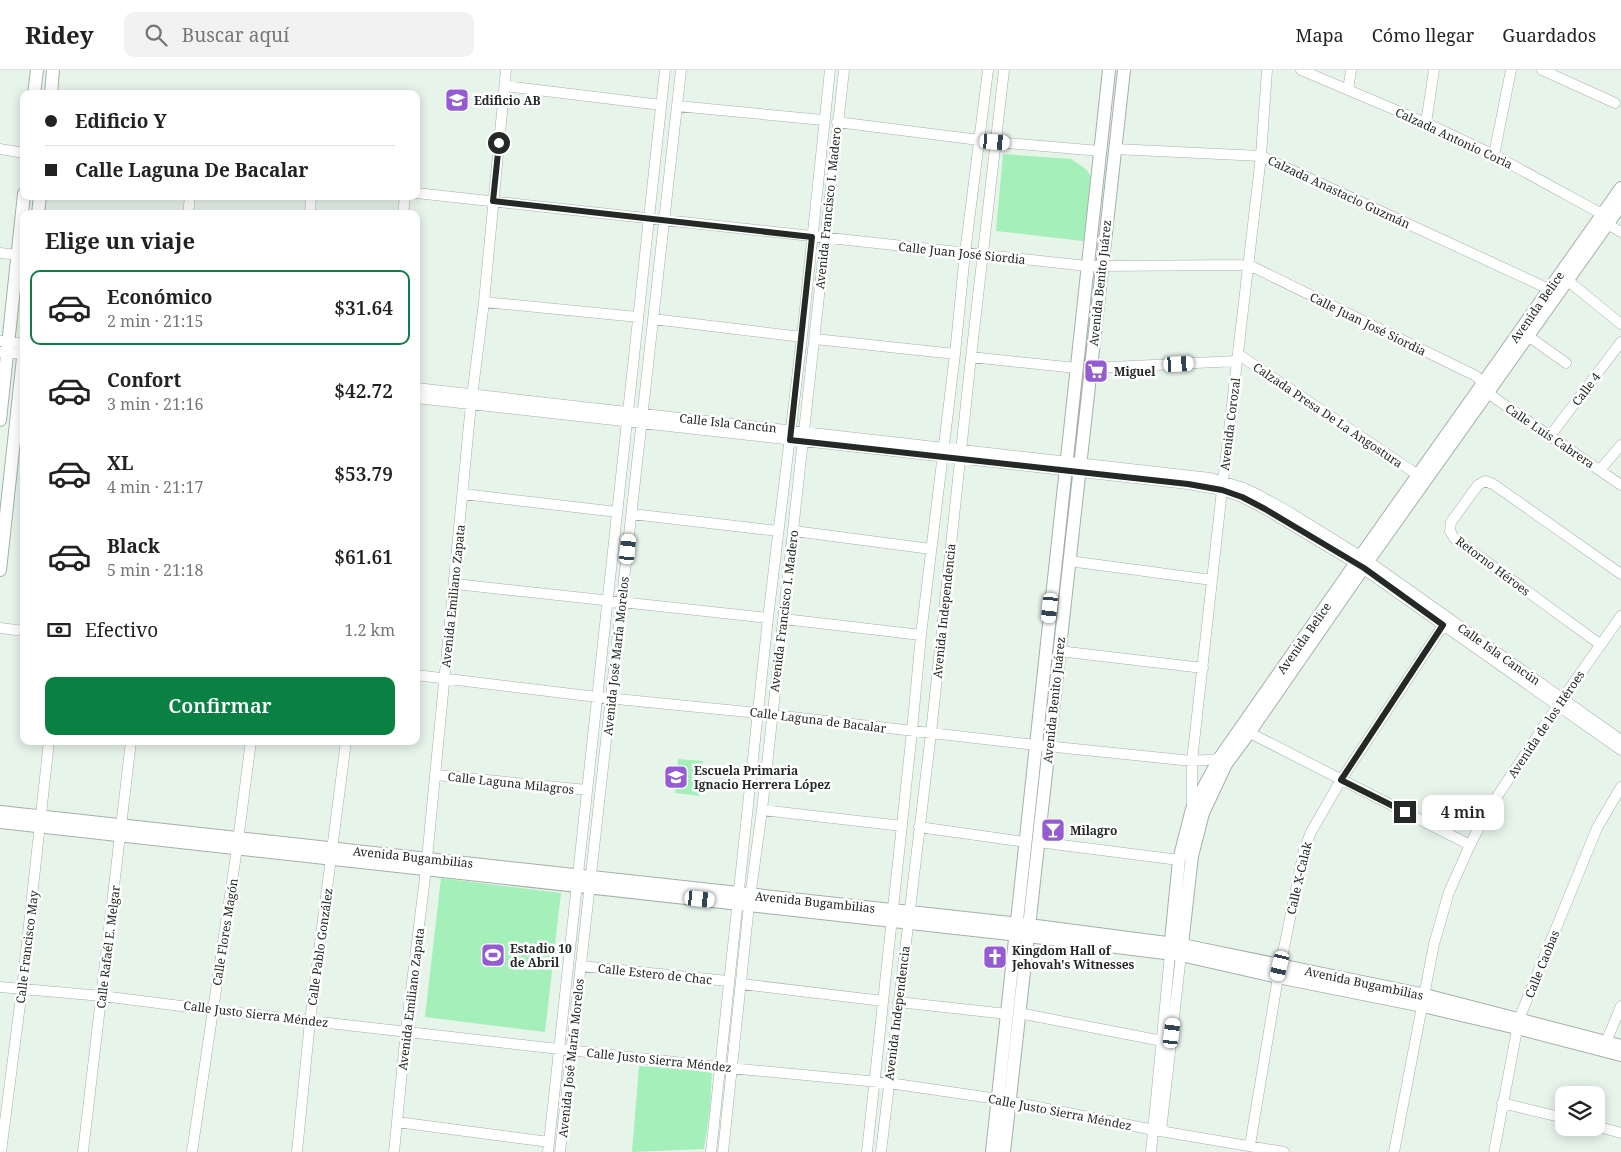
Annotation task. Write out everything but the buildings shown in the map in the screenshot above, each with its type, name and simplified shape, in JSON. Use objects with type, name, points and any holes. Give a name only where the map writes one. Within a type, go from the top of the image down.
[{"type":"main road","points":[[34,90],[37,70]]},
{"type":"main road","points":[[50,90],[53,70]]},
{"type":"main road","name":"Avenida Benito Juárez","points":[[1004,1152],[1004,1100],[1042,746],[1066,466],[1108,70]]},
{"type":"main road","name":"Avenida Benito Juárez","points":[[1042,746],[1059,651],[1124,70]]},
{"type":"main road","name":"Avenida Belice","points":[[1362,563],[1418,475],[1528,336],[1613,215],[1621,188]]},
{"type":"main road","name":"Avenida Belice","points":[[1176,950],[1192,856],[1203,813],[1226,764],[1245,731],[1486,388],[1549,289],[1613,215]]},
{"type":"main road","points":[[0,420],[4,347],[20,229]]},
{"type":"main road","points":[[0,570],[20,390]]},
{"type":"main road","name":"Avenida Belice","points":[[1176,950],[1179,860],[1192,809],[1219,759],[1245,731]]},
{"type":"main road","name":"Avenida Bugambilias","points":[[0,812],[41,821],[908,917],[1176,950],[1424,1000],[1604,1046],[1621,1055]]},
{"type":"main road","name":"Avenida Bugambilias","points":[[0,822],[41,821]]},
{"type":"main road","name":"Avenida Bugambilias","points":[[1604,1046],[1621,1046]]},
{"type":"main road","name":"Avenida Benito Juárez","points":[[992,1152],[1004,1100]]},
{"type":"street","name":"Avenida Emiliano Zapata","points":[[394,1152],[436,775],[506,70]]},
{"type":"street","name":"Avenida José María Morelos","points":[[548,1147],[665,70]]},
{"type":"street","name":"Avenida José María Morelos","points":[[560,1152],[681,70]]},
{"type":"street","name":"Avenida Francisco I. Madero","points":[[723,1152],[742,984],[744,899],[758,713],[802,337],[823,120],[830,70]]},
{"type":"street","name":"Avenida Francisco I. Madero","points":[[711,1152],[728,981],[762,810],[844,70]]},
{"type":"street","name":"Avenida Independencia","points":[[867,1152],[921,635],[988,70]]},
{"type":"street","name":"Avenida Independencia","points":[[881,1152],[931,733],[982,255],[1004,70]]},
{"type":"street","name":"Avenida Corozal","points":[[1192,809],[1192,760],[1261,156],[1267,70]]},
{"type":"street","name":"Calzada Antonio Coria","points":[[1301,70],[1426,123],[1613,215],[1621,232]]},
{"type":"street","points":[[1348,90],[1352,70]]},
{"type":"street","points":[[1426,123],[1434,70]]},
{"type":"street","points":[[1494,155],[1511,70]]},
{"type":"street","points":[[1542,70],[1615,103]]},
{"type":"street","points":[[505,86],[661,105]]},
{"type":"street","points":[[677,106],[823,120]]},
{"type":"street","points":[[837,122],[979,140]]},
{"type":"street","points":[[995,142],[1100,151]]},
{"type":"street","name":"Calzada Anastacio Guzmán","points":[[1115,148],[1261,156],[1549,289]]},
{"type":"street","points":[[0,149],[20,152]]},
{"type":"street","name":"Calle Juan José Siordia","points":[[420,193],[1087,266],[1248,265],[1476,376],[1486,388]]},
{"type":"street","points":[[0,253],[17,255]]},
{"type":"street","points":[[1568,280],[1621,324]]},
{"type":"street","points":[[484,302],[638,317]]},
{"type":"street","points":[[654,319],[802,337]]},
{"type":"street","points":[[1528,336],[1566,363]]},
{"type":"street","points":[[814,338],[955,354]]},
{"type":"street","name":"Calle 4","points":[[1550,436],[1621,342]]},
{"type":"street","points":[[4,347],[20,345]]},
{"type":"street","points":[[4,347],[20,353]]},
{"type":"street","points":[[971,357],[1076,368]]},
{"type":"street","name":"Calzada Presa De La Angostura","points":[[1091,368],[1238,358],[1418,475]]},
{"type":"street","name":"Calle Luis Cabrera","points":[[1486,388],[1550,436],[1621,485]]},
{"type":"street","name":"Calle Isla Cancún","points":[[420,389],[472,399],[1080,467],[1188,484],[1244,488],[1289,512],[1560,702],[1621,750]]},
{"type":"street","name":"Calle Isla Cancún","points":[[420,398],[472,399]]},
{"type":"street","points":[[1600,470],[1621,445]]},
{"type":"street","name":"Retorno Héroes","points":[[1601,645],[1454,538],[1450,531],[1451,522],[1478,485],[1485,481],[1493,484],[1621,574]]},
{"type":"street","points":[[464,494],[617,512]]},
{"type":"street","points":[[632,514],[778,531]]},
{"type":"street","points":[[794,531],[931,549]]},
{"type":"street","points":[[1069,561],[1212,580]]},
{"type":"street","points":[[455,584],[768,618]]},
{"type":"street","name":"Avenida de los Héroes","points":[[1394,1152],[1434,944],[1449,892],[1488,810],[1560,702],[1621,616]]},
{"type":"street","points":[[784,619],[921,635]]},
{"type":"street","name":"Calle X-Calak","points":[[1250,1145],[1279,971],[1304,850],[1310,832],[1341,780],[1445,621]]},
{"type":"street","points":[[0,628],[20,630]]},
{"type":"street","points":[[1059,651],[1203,668]]},
{"type":"street","name":"Calle Laguna de Bacalar","points":[[420,675],[1042,746],[1192,760],[1219,759]]},
{"type":"street","name":"Calle Isla Cancún","points":[[1560,702],[1621,740]]},
{"type":"street","points":[[1245,731],[1470,845]]},
{"type":"street","name":"Calle Francisco May","points":[[1,1152],[22,989],[49,745]]},
{"type":"street","name":"Calle Rafaél E. Melgar","points":[[83,1152],[131,745]]},
{"type":"street","name":"Calle Flores Magón","points":[[192,1152],[238,843],[250,745]]},
{"type":"street","name":"Calle Pablo González","points":[[296,1152],[310,1021],[346,745]]},
{"type":"street","name":"Calle Laguna Milagros","points":[[436,775],[587,790]]},
{"type":"street","name":"Calle Caobas","points":[[1494,1152],[1518,1024],[1597,828],[1621,787]]},
{"type":"street","points":[[762,810],[902,826]]},
{"type":"street","points":[[919,828],[1179,860]]},
{"type":"street","name":"Avenida Belice","points":[[1158,1152],[1157,1131],[1162,1041],[1176,950]]},
{"type":"street","name":"Avenida Belice","points":[[1151,1152],[1157,1131],[1176,950]]},
{"type":"street","name":"Calle Estero de Chac","points":[[581,966],[728,981]]},
{"type":"street","points":[[742,984],[883,1000]]},
{"type":"street","name":"Calle Justo Sierra Méndez","points":[[0,986],[719,1067],[889,1083],[1004,1100],[1157,1131],[1284,1152]]},
{"type":"street","points":[[898,1002],[1013,1014],[1162,1041]]},
{"type":"street","points":[[1604,1046],[1621,1006]]},
{"type":"street","points":[[1502,1103],[1555,1116]]},
{"type":"street","points":[[397,1122],[548,1147]]},
{"type":"street","points":[[1605,1128],[1621,1132]]},
{"type":"green space","points":[[1003,154],[1071,159],[1087,170],[1097,188],[1091,242],[996,231]]},
{"type":"green space","points":[[678,759],[703,761],[699,796],[675,793]]},
{"type":"green space","name":"Estadio 10 de Abril","points":[[441,878],[561,893],[545,1032],[425,1017]]},
{"type":"green space","points":[[639,1066],[712,1071],[710,1109],[704,1149],[632,1152]]},
{"type":"place","name":"Edificio AB","points":[[457,100]]},
{"type":"place","name":"Miguel","points":[[1096,371]]},
{"type":"place","name":"Escuela Primaria Ignacio Herrera López","points":[[676,777]]},
{"type":"place","name":"Milagro","points":[[1053,830]]},
{"type":"place","name":"Estadio 10 de Abril","points":[[493,955]]},
{"type":"place","name":"Kingdom Hall of Jehovah's Witnesses","points":[[995,957]]},
{"type":"route","points":[[499,143],[493,201],[812,237],[790,440],[1188,484],[1222,490],[1242,497],[1265,509],[1364,568],[1443,625],[1341,780],[1405,812]]}]
